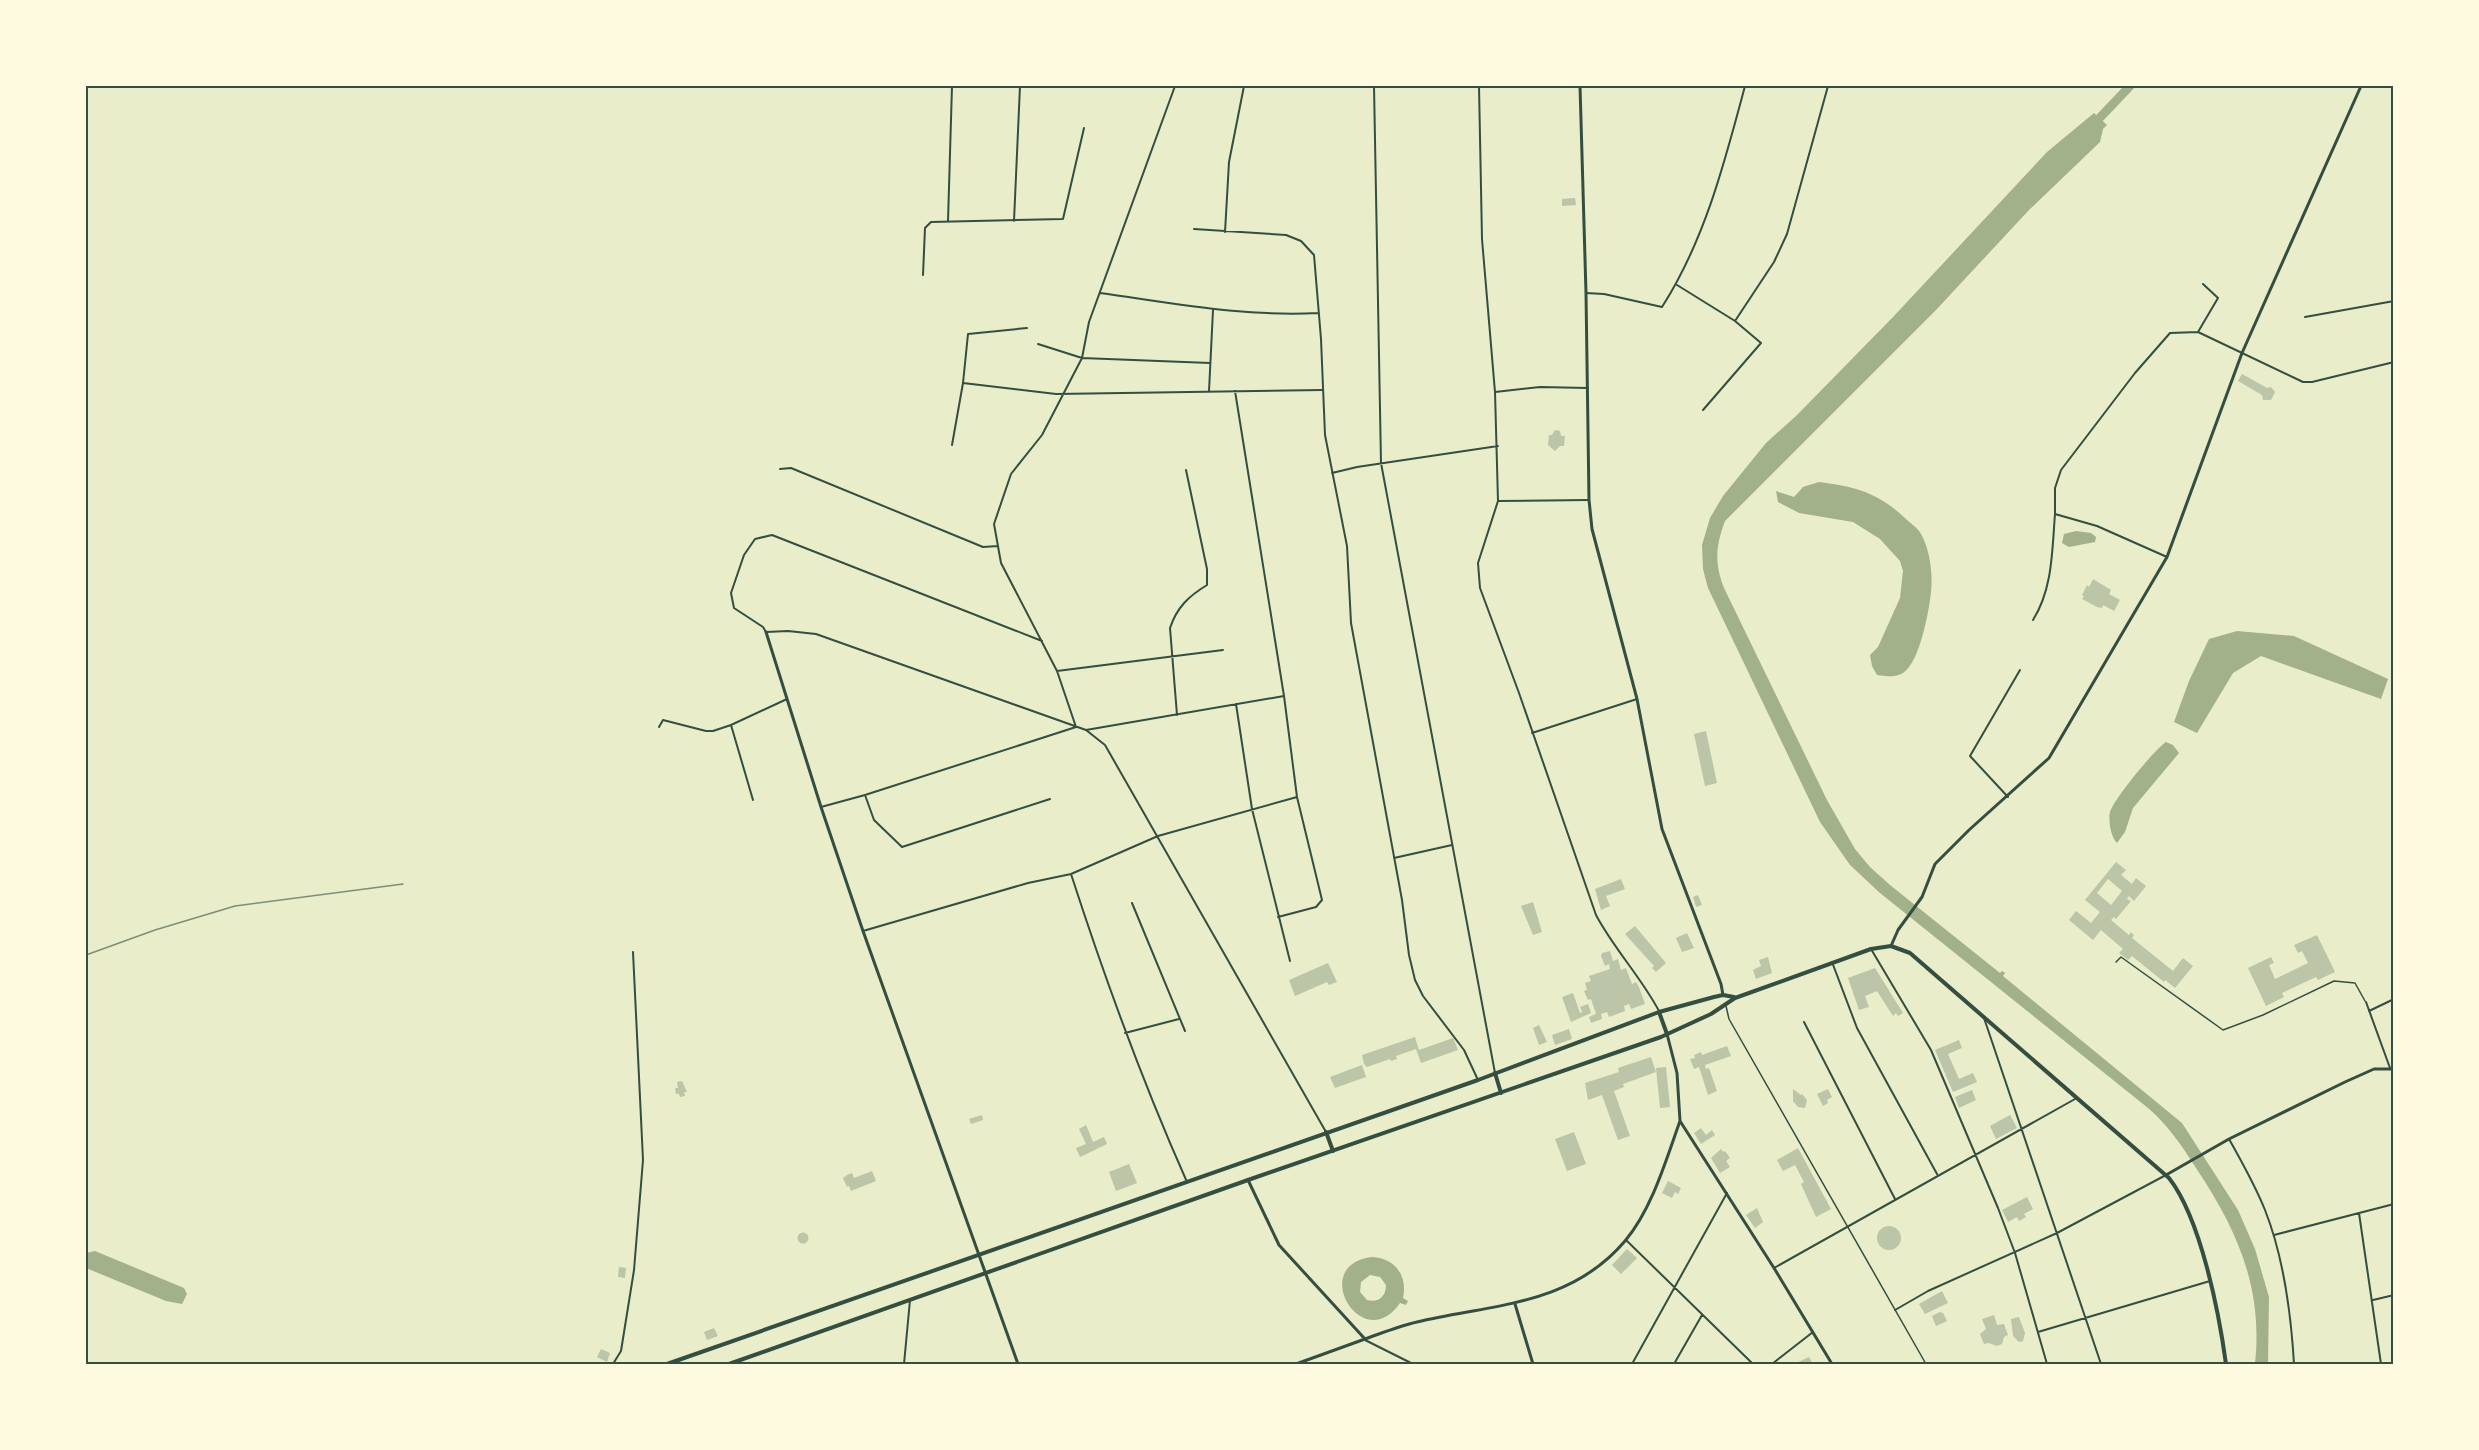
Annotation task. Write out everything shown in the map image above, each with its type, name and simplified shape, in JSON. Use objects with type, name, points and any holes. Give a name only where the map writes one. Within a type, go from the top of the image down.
[{"type":"main road","points":[[729,1365],[1667,1034],[1726,1005],[1735,998],[1871,949],[1891,946],[1910,953],[2166,1175],[2187,1210],[2210,1281],[2226,1365]]},
{"type":"main road","points":[[667,1365],[1478,1080],[1659,1012],[1723,995],[1735,998]]},
{"type":"main road","points":[[1723,995],[1726,1005]]},
{"type":"main road","points":[[1659,1012],[1667,1034]]},
{"type":"main road","points":[[1495,1073],[1501,1093]]},
{"type":"main road","points":[[1326,1132],[1333,1151]]},
{"type":"street","points":[[948,221],[952,86]]},
{"type":"street","points":[[1014,221],[1020,86]]},
{"type":"street","points":[[1076,727],[1057,671],[1000,563],[994,524],[1011,474],[1042,435],[1082,358],[1089,322],[1175,86]]},
{"type":"street","points":[[1225,232],[1229,162],[1244,86]]},
{"type":"street","points":[[1374,86],[1381,463],[1495,1073]]},
{"type":"street","points":[[1479,86],[1482,239],[1496,392],[1498,446],[1498,501],[1480,555],[1480,588],[1596,915],[1609,939],[1649,992],[1659,1012]]},
{"type":"street","points":[[1580,86],[1589,500],[1595,543],[1637,699],[1662,829],[1721,984],[1723,995]]},
{"type":"street","points":[[1586,293],[1604,294],[1662,307],[1676,285],[1695,245],[1721,172],[1745,86]]},
{"type":"street","points":[[1735,321],[1777,256],[1787,234],[1828,86]]},
{"type":"street","points":[[1891,946],[1922,897],[1935,864],[2049,758],[2167,557],[2241,353],[2361,86]]},
{"type":"street","points":[[922,275],[925,228],[931,222],[1063,219],[1084,128]]},
{"type":"street","points":[[1194,229],[1286,235],[1308,247],[1314,255],[1325,435],[1347,546],[1351,623],[1394,858],[1409,955],[1415,980],[1427,1002],[1464,1050],[1478,1080]]},
{"type":"street","points":[[2198,332],[2218,298],[2203,284]]},
{"type":"street","points":[[1676,285],[1735,321],[1761,343],[1702,410]]},
{"type":"street","points":[[1100,293],[1213,310],[1277,315],[1319,313]]},
{"type":"street","points":[[2305,317],[2394,301]]},
{"type":"street","points":[[1209,391],[1213,310]]},
{"type":"street","points":[[952,445],[969,334],[1027,328]]},
{"type":"street","points":[[2033,620],[2044,601],[2051,562],[2055,488],[2061,470],[2135,373],[2170,333],[2198,332],[2303,382],[2312,382],[2394,362]]},
{"type":"street","points":[[1038,344],[1082,358],[1210,363]]},
{"type":"street","points":[[963,382],[1064,394],[1322,390]]},
{"type":"street","points":[[1496,392],[1540,387],[1588,388]]},
{"type":"street","points":[[1235,391],[1284,696],[1297,796],[1322,900],[1316,906],[1278,916]]},
{"type":"street","points":[[1331,473],[1381,463],[1498,446]]},
{"type":"street","points":[[780,469],[791,468],[983,547],[998,546]]},
{"type":"street","points":[[1177,716],[1170,628],[1175,614],[1190,596],[1207,585],[1208,569],[1186,470]]},
{"type":"street","points":[[1498,501],[1589,500]]},
{"type":"street","points":[[2055,514],[2097,526],[2167,557]]},
{"type":"street","points":[[1018,1365],[820,807],[766,632],[763,627],[734,608],[731,593],[744,555],[754,539],[772,536],[1042,641]]},
{"type":"street","points":[[766,632],[788,631],[816,634],[1086,730],[1105,745],[1326,1132]]},
{"type":"street","points":[[1057,671],[1223,650]]},
{"type":"street","points":[[2008,796],[1970,756],[2020,670]]},
{"type":"street","points":[[1086,730],[1284,696]]},
{"type":"street","points":[[659,727],[663,720],[706,731],[731,725],[788,699]]},
{"type":"street","points":[[1532,733],[1637,699]]},
{"type":"street","points":[[1236,704],[1252,809],[1290,961]]},
{"type":"street","points":[[731,725],[753,800]]},
{"type":"street","points":[[820,807],[865,795],[1076,727]]},
{"type":"street","points":[[865,795],[874,820],[902,847],[1050,799]]},
{"type":"street","points":[[863,931],[1028,883],[1071,874],[1158,836],[1297,796]]},
{"type":"street","points":[[1394,858],[1452,845]]},
{"type":"street","points":[[1071,874],[1125,1033],[1187,1182]]},
{"type":"street","points":[[1132,903],[1185,1031]]},
{"type":"street","points":[[1871,949],[1931,1050],[2015,1252],[2047,1365]]},
{"type":"street","points":[[613,1365],[621,1351],[634,1270],[643,1160],[633,952]]},
{"type":"street","points":[[1895,1310],[1928,1291],[2057,1233],[2182,1167],[2229,1139],[2367,1072],[2392,1068],[2366,1002],[2355,983],[2334,981],[2264,1015],[2223,1030],[2121,957],[2116,962]]},
{"type":"street","points":[[1832,962],[1857,1028],[1937,1174]]},
{"type":"street","points":[[2369,1011],[2394,999]]},
{"type":"street","points":[[1726,1005],[1729,1019],[1926,1365]]},
{"type":"street","points":[[1983,1015],[2100,1365]]},
{"type":"street","points":[[1125,1033],[1179,1019]]},
{"type":"street","points":[[1804,1022],[1895,1199]]},
{"type":"street","points":[[1296,1365],[1418,1322],[1515,1304],[1584,1278],[1626,1240],[1657,1186],[1680,1121],[1677,1073],[1667,1034]]},
{"type":"street","points":[[1774,1268],[1937,1174],[2078,1097]]},
{"type":"street","points":[[1680,1121],[1774,1268],[1832,1365]]},
{"type":"street","points":[[2229,1139],[2254,1185],[2274,1235],[2289,1314],[2294,1365]]},
{"type":"street","points":[[1248,1180],[1279,1245],[1365,1339],[1413,1365]]},
{"type":"street","points":[[1632,1365],[1727,1193]]},
{"type":"street","points":[[2274,1235],[2394,1204]]},
{"type":"street","points":[[2360,1213],[2380,1365]]},
{"type":"street","points":[[1626,1240],[1753,1365]]},
{"type":"street","points":[[2038,1332],[2210,1281]]},
{"type":"street","points":[[2372,1301],[2394,1295]]},
{"type":"street","points":[[904,1365],[910,1300]]},
{"type":"street","points":[[1515,1304],[1533,1365]]},
{"type":"street","points":[[1674,1365],[1702,1314]]},
{"type":"street","points":[[1772,1365],[1813,1332]]},
{"type":"shaded area","points":[[2094,113],[2107,125],[2103,129],[2100,142],[2029,210],[1936,310],[1725,521],[1718,546],[1719,570],[1724,588],[1827,800],[1855,849],[1870,867],[2000,973],[2002,971],[2005,973],[2003,976],[2182,1123],[2238,1210],[2255,1249],[2269,1297],[2268,1364],[2255,1364],[2255,1310],[2251,1285],[2235,1238],[2211,1191],[2180,1144],[2162,1121],[2148,1108],[1880,893],[1850,865],[1820,822],[1708,588],[1703,569],[1702,545],[1710,518],[1723,496],[1766,443],[1797,415],[1894,316],[2047,152]]},
{"type":"shaded area","points":[[1819,482],[1865,492],[1885,502],[1914,526],[1924,540],[1929,555],[1932,578],[1928,611],[1919,648],[1909,667],[1900,675],[1877,675],[1870,655],[1878,647],[1900,598],[1903,571],[1900,561],[1880,539],[1853,522],[1799,513],[1778,502],[1776,491],[1794,497],[1803,487]]},
{"type":"shaded area","points":[[2076,531],[2091,533],[2096,537],[2095,542],[2069,547],[2062,543],[2064,534]]},
{"type":"shaded area","points":[[2237,631],[2294,636],[2388,679],[2381,699],[2261,656],[2233,673],[2197,733],[2174,722],[2189,681],[2209,639]]},
{"type":"shaded area","points":[[2166,742],[2173,745],[2179,753],[2133,808],[2125,832],[2117,843],[2110,824],[2110,812],[2126,786]]},
{"type":"shaded area","points":[[95,1251],[184,1288],[187,1294],[182,1304],[166,1301],[86,1268],[86,1253]]},
{"type":"shaded area","points":[[1372,1257],[1380,1258],[1393,1265],[1404,1282],[1403,1298],[1408,1301],[1406,1305],[1400,1303],[1386,1317],[1371,1320],[1358,1314],[1348,1303],[1343,1289],[1344,1275],[1353,1263]],"holes":[[[1370,1275],[1380,1277],[1386,1285],[1385,1293],[1378,1300],[1367,1300],[1360,1292],[1361,1282]]]},
{"type":"building","points":[[1575,198],[1576,205],[1562,206],[1562,199]]},
{"type":"building","points":[[2242,374],[2267,388],[2271,387],[2275,392],[2271,400],[2263,400],[2262,395],[2238,381]]},
{"type":"building","points":[[1555,430],[1560,431],[1561,436],[1565,436],[1564,446],[1560,446],[1555,451],[1548,445],[1549,435],[1552,435]]},
{"type":"building","points":[[2093,579],[2111,590],[2109,594],[2120,600],[2114,611],[2103,605],[2102,608],[2097,607],[2082,599],[2087,585],[2089,587]]},
{"type":"building","points":[[1706,731],[1717,783],[1705,786],[1694,734]]},
{"type":"building","points":[[2116,862],[2126,870],[2121,875],[2132,884],[2136,878],[2146,886],[2134,901],[2129,896],[2127,899],[2131,901],[2116,919],[2114,917],[2111,920],[2129,935],[2131,932],[2134,935],[2132,938],[2173,971],[2183,958],[2193,966],[2175,988],[2132,956],[2128,960],[2119,953],[2123,949],[2101,930],[2093,940],[2069,920],[2076,911],[2091,923],[2100,912],[2085,900]],"holes":[[[2108,879],[2122,891],[2111,905],[2097,893]]]},
{"type":"building","points":[[1621,879],[1625,889],[1606,896],[1610,906],[1601,910],[1595,889]]},
{"type":"building","points":[[1698,895],[1702,905],[1696,907],[1693,897]]},
{"type":"building","points":[[1533,902],[1542,932],[1533,935],[1521,906]]},
{"type":"building","points":[[1635,926],[1666,963],[1656,972],[1652,968],[1654,966],[1625,934]]},
{"type":"building","points":[[1687,933],[1694,948],[1682,952],[1676,938]]},
{"type":"building","points":[[2317,935],[2335,972],[2318,980],[2316,977],[2282,993],[2284,997],[2266,1006],[2248,968],[2271,957],[2274,963],[2269,965],[2275,979],[2308,963],[2302,951],[2298,953],[2294,945]]},
{"type":"building","points":[[1610,951],[1613,961],[1618,959],[1621,970],[1626,968],[1632,984],[1636,982],[1645,1004],[1631,1009],[1629,1004],[1624,1006],[1625,1011],[1609,1017],[1607,1012],[1601,1014],[1602,1019],[1591,1023],[1589,1017],[1596,1014],[1591,999],[1588,1000],[1584,991],[1587,990],[1585,983],[1591,981],[1589,976],[1610,969],[1609,964],[1605,966],[1601,956],[1602,953]]},
{"type":"building","points":[[1768,957],[1772,973],[1756,979],[1753,970],[1761,966],[1759,960]]},
{"type":"building","points":[[1328,963],[1337,982],[1329,985],[1327,982],[1295,996],[1289,980]]},
{"type":"building","points":[[1875,968],[1903,1013],[1898,1016],[1896,1013],[1893,1016],[1877,991],[1865,996],[1869,1007],[1859,1010],[1848,978]]},
{"type":"building","points":[[1573,993],[1580,1013],[1582,1012],[1580,1007],[1588,1004],[1591,1013],[1571,1022],[1562,997]]},
{"type":"building","points":[[1539,1025],[1547,1042],[1539,1045],[1533,1028]]},
{"type":"building","points":[[1569,1029],[1572,1039],[1555,1045],[1552,1035]]},
{"type":"building","points":[[1415,1037],[1419,1050],[1453,1038],[1458,1050],[1421,1063],[1416,1049],[1396,1056],[1397,1059],[1391,1061],[1390,1059],[1367,1067],[1364,1064],[1362,1055]]},
{"type":"building","points":[[1959,1040],[1962,1048],[1948,1054],[1959,1079],[1973,1073],[1977,1082],[1953,1092],[1935,1050]]},
{"type":"building","points":[[1727,1046],[1731,1056],[1705,1065],[1706,1069],[1709,1068],[1717,1091],[1708,1095],[1699,1067],[1694,1069],[1690,1059],[1695,1058],[1694,1055],[1701,1052],[1702,1055]]},
{"type":"building","points":[[1651,1057],[1656,1072],[1623,1084],[1624,1087],[1614,1091],[1630,1136],[1618,1140],[1602,1095],[1588,1100],[1585,1083],[1619,1072],[1618,1068]]},
{"type":"building","points":[[1362,1065],[1366,1077],[1335,1088],[1330,1077]]},
{"type":"building","points":[[1666,1067],[1670,1107],[1660,1108],[1656,1068]]},
{"type":"building","points":[[682,1081],[687,1092],[684,1092],[685,1096],[680,1097],[676,1094],[675,1088],[678,1088],[677,1082]]},
{"type":"building","points":[[1793,1089],[1807,1100],[1805,1108],[1798,1107],[1793,1101]]},
{"type":"building","points":[[1828,1089],[1832,1097],[1823,1106],[1817,1094]]},
{"type":"building","points":[[1972,1090],[1976,1100],[1959,1108],[1955,1097]]},
{"type":"building","points":[[982,1115],[983,1120],[971,1124],[969,1119]]},
{"type":"building","points":[[2010,1115],[2017,1128],[1996,1139],[1990,1126]]},
{"type":"building","points":[[1086,1125],[1093,1142],[1104,1137],[1107,1144],[1080,1157],[1076,1148],[1086,1144],[1079,1129]]},
{"type":"building","points":[[1701,1128],[1706,1135],[1712,1130],[1715,1135],[1701,1144],[1694,1133]]},
{"type":"building","points":[[1574,1132],[1586,1164],[1567,1171],[1555,1139]]},
{"type":"building","points":[[1798,1148],[1831,1209],[1816,1217],[1801,1184],[1804,1182],[1795,1165],[1783,1171],[1777,1160]]},
{"type":"building","points":[[1721,1149],[1730,1158],[1726,1161],[1730,1167],[1720,1173],[1711,1158]]},
{"type":"building","points":[[1129,1164],[1137,1183],[1116,1191],[1109,1172]]},
{"type":"building","points":[[872,1171],[876,1181],[851,1191],[843,1178],[852,1173],[854,1178]]},
{"type":"building","points":[[1668,1181],[1681,1188],[1672,1198],[1662,1193]]},
{"type":"building","points":[[2027,1197],[2033,1209],[2024,1214],[2026,1217],[2019,1221],[2017,1217],[2008,1222],[2002,1210]]},
{"type":"building","points":[[1757,1208],[1763,1222],[1755,1228],[1746,1215]]},
{"type":"building","points":[[1889,1226],[1898,1229],[1901,1238],[1898,1247],[1889,1250],[1880,1247],[1877,1238],[1880,1229]]},
{"type":"building","points":[[803,1233],[807,1234],[807,1242],[803,1243],[799,1242],[798,1238],[799,1234]]},
{"type":"building","points":[[1627,1249],[1637,1258],[1621,1274],[1612,1265]]},
{"type":"building","points":[[619,1267],[626,1268],[625,1278],[618,1277]]},
{"type":"building","points":[[1942,1291],[1948,1303],[1925,1314],[1919,1304]]},
{"type":"building","points":[[1940,1312],[1947,1321],[1936,1326],[1932,1316]]},
{"type":"building","points":[[1994,1315],[1997,1325],[2004,1324],[2008,1335],[2004,1337],[2002,1344],[1997,1346],[1984,1344],[1980,1334],[1986,1329],[1982,1319]]},
{"type":"building","points":[[2019,1317],[2025,1333],[2023,1341],[2019,1342],[2013,1336],[2011,1319]]},
{"type":"building","points":[[714,1328],[718,1336],[707,1340],[704,1332]]},
{"type":"building","points":[[601,1349],[610,1353],[607,1362],[597,1357]]},
{"type":"building","points":[[1809,1357],[1813,1364],[1794,1364]]},
{"type":"waterway","points":[[2092,126],[2130,86]]},
{"type":"railway","points":[[86,955],[155,930],[235,906],[403,884]]}]
